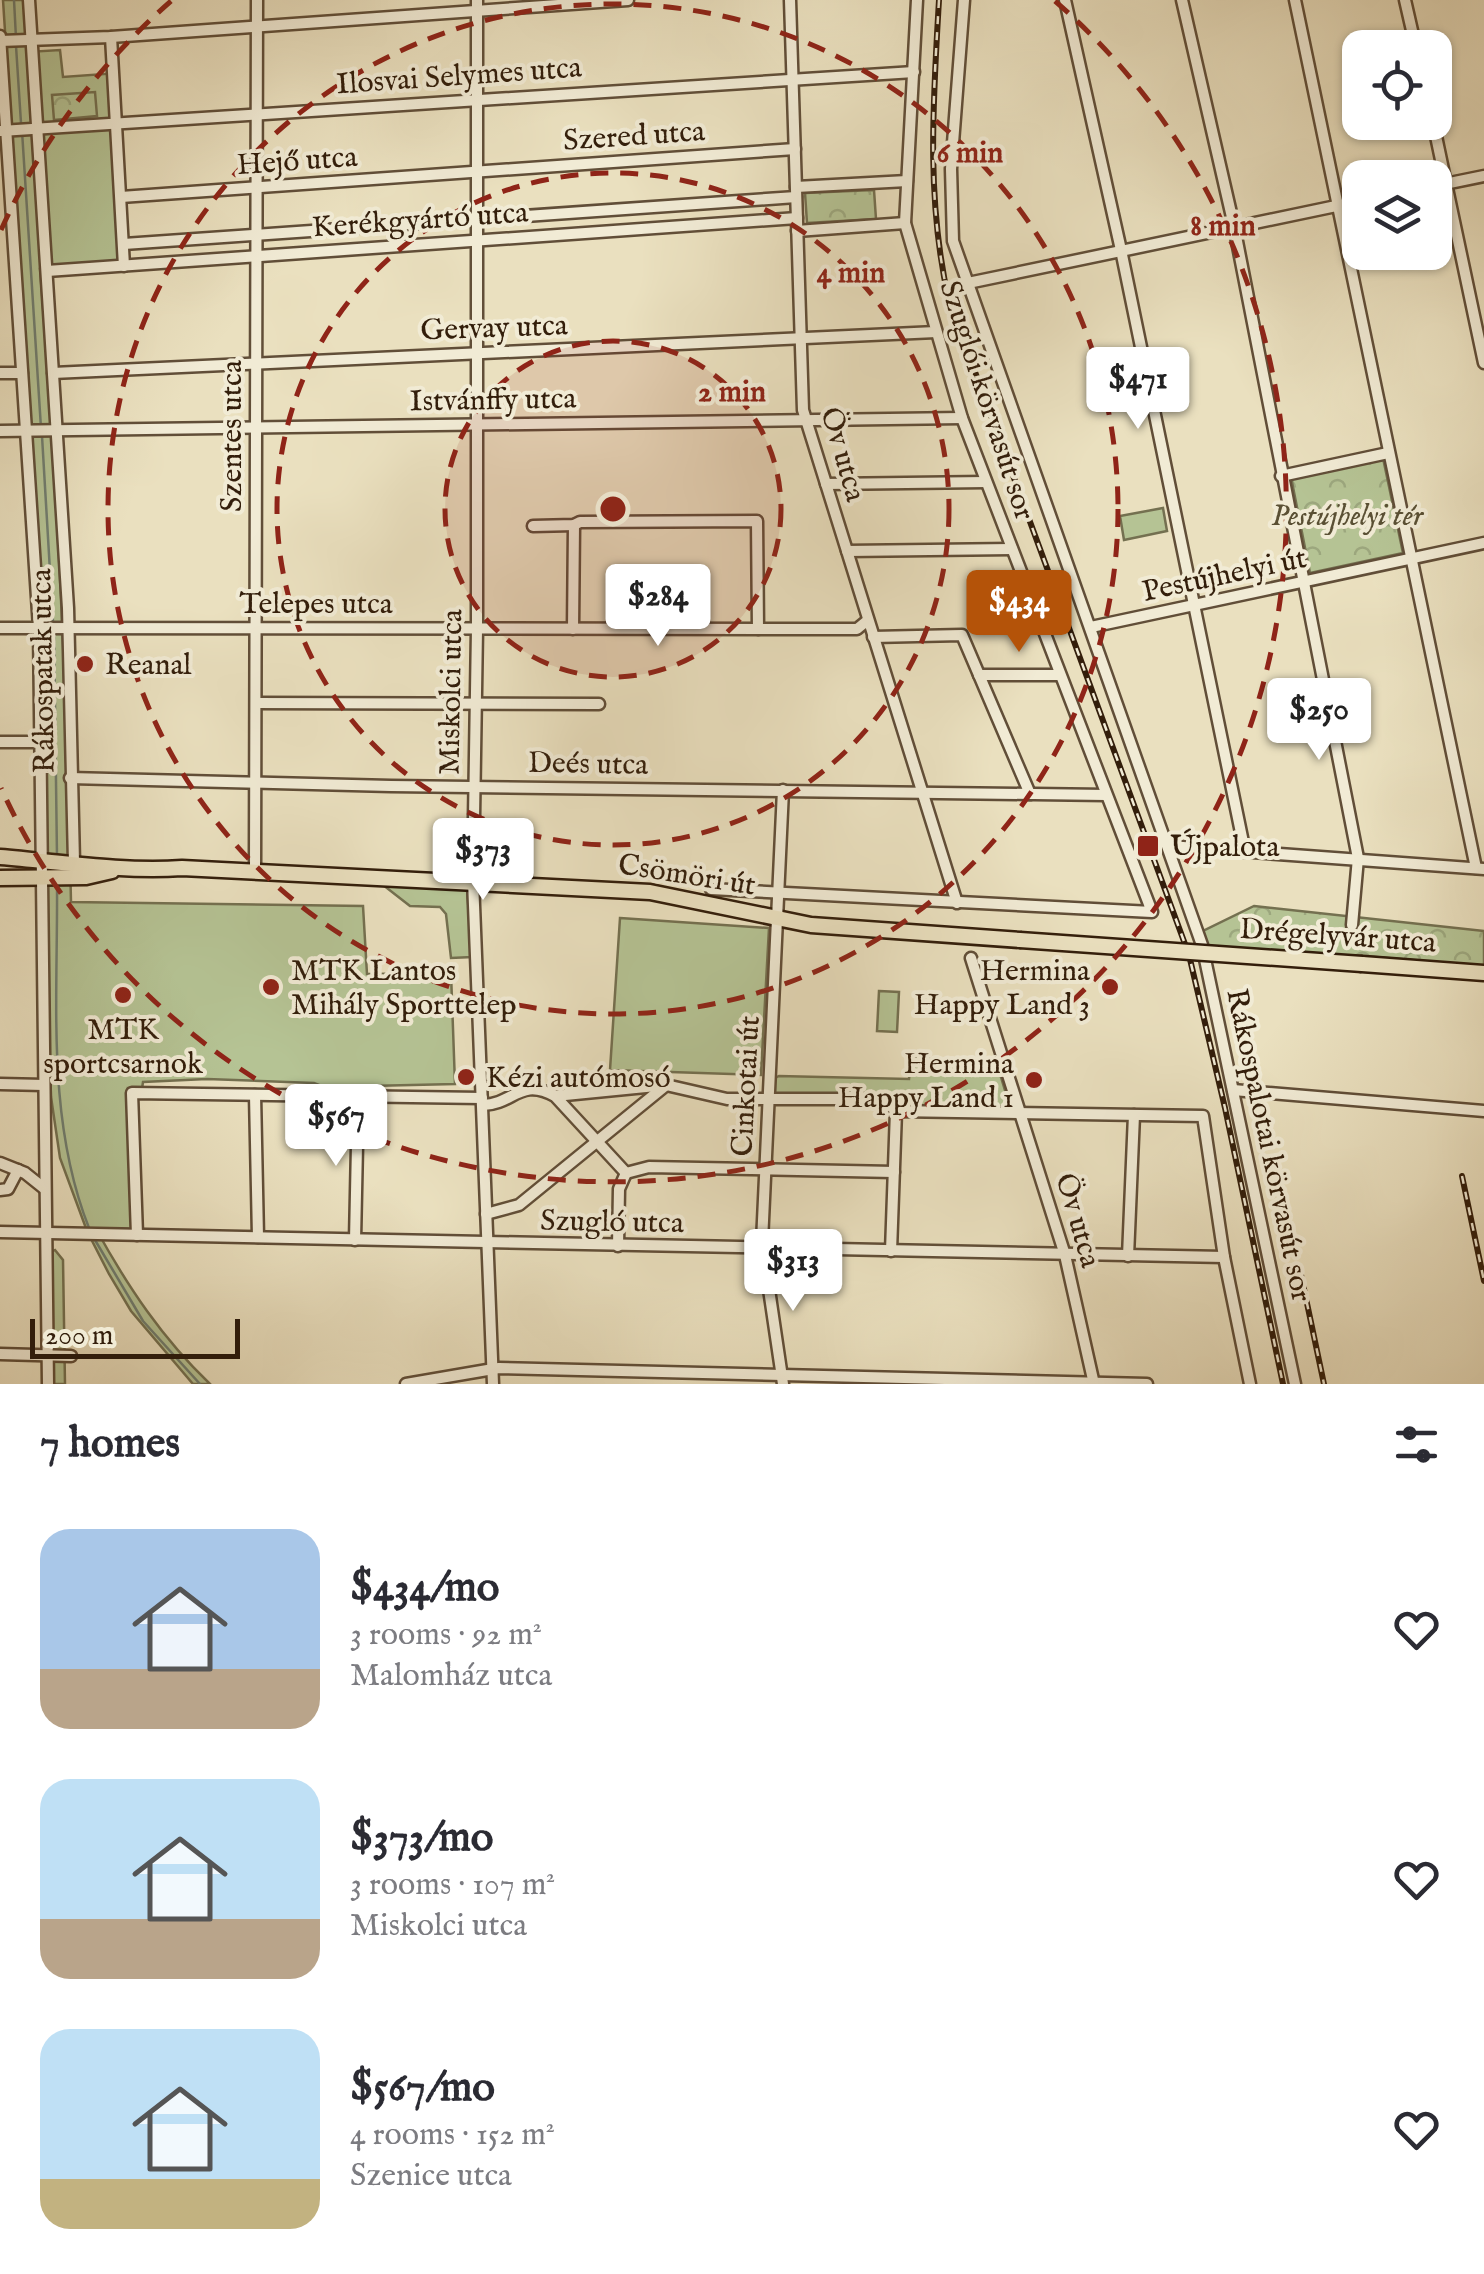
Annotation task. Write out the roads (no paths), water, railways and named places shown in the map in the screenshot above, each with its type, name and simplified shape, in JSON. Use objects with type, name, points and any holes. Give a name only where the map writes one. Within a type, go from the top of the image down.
[{"type":"main road","name":"Csömöri út","points":[[0,857],[117,870],[182,868],[473,880],[650,892],[831,927],[1187,952]]},
{"type":"main road","name":"Csömöri út","points":[[0,878],[40,877],[72,867]]},
{"type":"main road","name":"Drégelyvár utca","points":[[1187,952],[1484,973]]},
{"type":"street","name":"Rákospatak utca","points":[[29,0],[28,39],[57,431],[72,867]]},
{"type":"street","name":"Szentes utca","points":[[255,873],[257,0]]},
{"type":"street","points":[[2,39],[111,38],[476,5],[628,0]]},
{"type":"street","name":"Öv utca","points":[[790,0],[806,420],[957,903]]},
{"type":"street","name":"Szuglói körvasút sor","points":[[918,0],[905,224],[962,418],[1152,912]]},
{"type":"street","name":"Rákospalotai körvasút sor","points":[[964,0],[951,194],[953,241],[1202,945],[1295,1384]]},
{"type":"street","points":[[1065,0],[1121,250],[1245,852]]},
{"type":"street","points":[[1182,0],[1234,226],[1358,858],[1352,925]]},
{"type":"street","points":[[1169,846],[1480,868],[1410,559],[1295,0]]},
{"type":"street","points":[[1405,0],[1412,30]]},
{"type":"street","name":"Miskolci utca","points":[[476,5],[473,880],[493,1384]]},
{"type":"street","points":[[111,38],[124,266]]},
{"type":"street","name":"Rákospatak utca","points":[[2,39],[24,430],[42,628],[40,877],[48,1384]]},
{"type":"street","name":"Ilosvai Selymes utca","points":[[6,131],[914,72]]},
{"type":"street","name":"Szered utca","points":[[476,172],[795,149]]},
{"type":"street","name":"Hejő utca","points":[[121,197],[476,172]]},
{"type":"street","points":[[1452,183],[1484,176]]},
{"type":"street","name":"Kerékgyártó utca","points":[[124,244],[477,220],[907,181]]},
{"type":"street","points":[[968,283],[1342,205]]},
{"type":"street","name":"Kerékgyártó utca","points":[[47,271],[476,241],[797,224],[905,224]]},
{"type":"street","points":[[1452,231],[1484,363]]},
{"type":"street","points":[[0,258],[13,257]]},
{"type":"street","points":[[0,277],[14,276]]},
{"type":"street","name":"Gervay utca","points":[[53,373],[936,332]]},
{"type":"street","points":[[0,374],[22,372]]},
{"type":"street","name":"Istvánffy utca","points":[[0,431],[962,418]]},
{"type":"street","points":[[1281,476],[1388,453]]},
{"type":"street","points":[[826,484],[986,482]]},
{"type":"street","points":[[533,526],[757,521],[758,629]]},
{"type":"street","points":[[573,628],[574,525]]},
{"type":"street","name":"Pestújhelyi út","points":[[1091,627],[1484,543]]},
{"type":"street","points":[[847,551],[1012,549]]},
{"type":"street","name":"Telepes utca","points":[[0,628],[856,629],[868,620]]},
{"type":"street","points":[[873,637],[962,636],[1030,794]]},
{"type":"street","points":[[978,675],[1060,674]]},
{"type":"street","points":[[256,703],[599,704]]},
{"type":"street","points":[[0,742],[40,742]]},
{"type":"street","name":"Deés utca","points":[[70,778],[1106,794]]},
{"type":"street","name":"Cinkotai út","points":[[782,1380],[763,1250],[783,790]]},
{"type":"street","name":"Csömöri út","points":[[711,890],[1152,912]]},
{"type":"street","name":"Öv utca","points":[[971,958],[1065,1255],[1094,1383]]},
{"type":"street","points":[[0,1084],[44,1085]]},
{"type":"street","points":[[486,1214],[519,1205],[666,1085]]},
{"type":"street","points":[[138,1235],[132,1093],[502,1103],[528,1088],[555,1096],[666,1085],[727,1099],[883,1099],[896,1111],[1203,1116],[1224,1258],[1250,1384]]},
{"type":"street","points":[[1233,1090],[1484,1110]]},
{"type":"street","points":[[255,1094],[258,1237]]},
{"type":"street","points":[[555,1096],[626,1174]]},
{"type":"street","points":[[355,1240],[358,1098]]},
{"type":"street","points":[[891,1251],[896,1111]]},
{"type":"street","points":[[1128,1256],[1134,1115]]},
{"type":"street","points":[[0,1190],[8,1189],[22,1172],[36,1169],[45,1160]]},
{"type":"street","points":[[0,1163],[46,1188]]},
{"type":"street","points":[[618,1246],[619,1189],[626,1174],[649,1167],[894,1172]]},
{"type":"street","name":"Szugló utca","points":[[0,1232],[1224,1258]]},
{"type":"street","points":[[0,1354],[72,1356]]},
{"type":"street","points":[[406,1384],[492,1368],[782,1380],[1146,1384]]},
{"type":"waterway","points":[[14,0],[16,38]]},
{"type":"waterway","points":[[16,46],[21,123]]},
{"type":"waterway","points":[[22,131],[41,428]]},
{"type":"waterway","points":[[42,436],[53,622]]},
{"type":"waterway","points":[[54,630],[57,857]]},
{"type":"waterway","points":[[57,885],[60,1102],[75,1187],[89,1228]]},
{"type":"waterway","points":[[95,1240],[143,1321],[200,1384]]},
{"type":"railway","points":[[939,0],[934,189],[949,301],[1189,955],[1283,1384]]},
{"type":"railway","points":[[1462,1176],[1484,1281]]},
{"type":"railway","points":[[1300,1270],[1324,1384]]},
{"type":"place","name":"Reanal","points":[[85,664]]},
{"type":"place","name":"Újpalota","points":[[1148,846]]},
{"type":"place","name":"MTK Lantos Mihály Sporttelep","points":[[271,987]]},
{"type":"place","name":"Hermina Happy Land 3","points":[[1110,987]]},
{"type":"place","name":"MTK sportcsarnok","points":[[123,995]]},
{"type":"place","name":"Kézi autómosó","points":[[466,1077]]},
{"type":"place","name":"Hermina Happy Land 1","points":[[1034,1080]]},
{"type":"park label","name":"Pestújhelyi tér","points":[[1347,515]]}]
